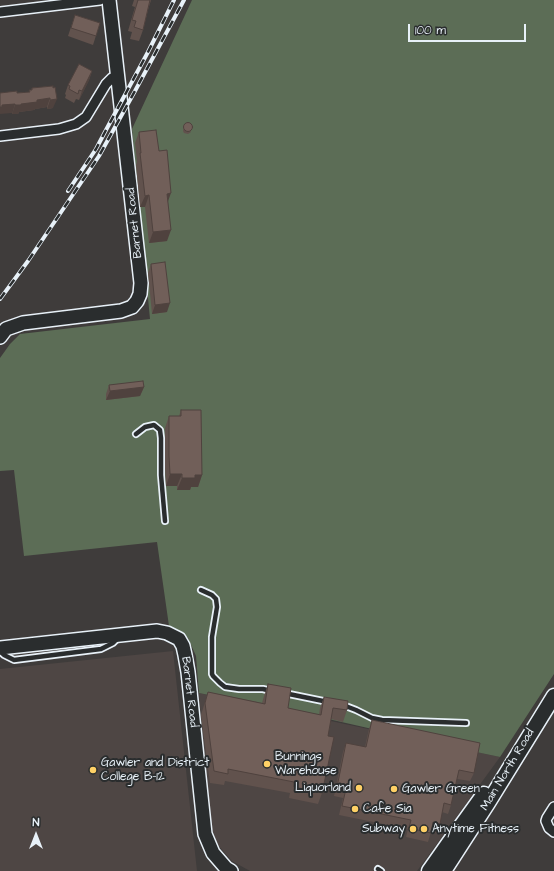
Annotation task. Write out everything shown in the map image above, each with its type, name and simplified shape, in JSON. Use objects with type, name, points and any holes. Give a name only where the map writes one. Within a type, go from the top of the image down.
[{"type":"main road","name":"Main North Road","points":[[444,871],[554,696]]},
{"type":"main road","name":"Main North Road","points":[[430,871],[545,710]]},
{"type":"street","points":[[0,12],[100,0]]},
{"type":"street","name":"Barnet Road","points":[[0,337],[6,329],[23,323],[122,311],[132,306],[139,297],[141,283],[109,0]]},
{"type":"street","points":[[0,136],[59,129],[76,124],[86,117],[106,84],[112,78],[118,77]]},
{"type":"street","name":"Barnet Road","points":[[0,649],[157,631],[173,636],[179,640],[183,646],[188,672],[205,834],[213,853],[227,870]]},
{"type":"street","points":[[551,830],[546,818],[554,807]]},
{"type":"lane","points":[[136,434],[145,427],[154,425],[160,430],[161,475],[165,521]]},
{"type":"lane","points":[[201,590],[212,595],[216,600],[217,607],[212,637],[212,674],[226,687],[240,689],[263,689],[336,703],[356,710],[372,718],[382,720],[466,723]]},
{"type":"shaded area","name":"Gawler and District College B-12","points":[[173,651],[197,871],[0,871],[0,669]]},
{"type":"shaded area","points":[[199,693],[500,757],[417,871],[250,871],[232,861],[217,844],[209,820]]},
{"type":"green space","points":[[192,0],[554,0],[554,674],[500,757],[324,718],[199,693],[196,656],[188,638],[169,626],[157,542],[24,556],[14,470],[0,471],[0,358],[10,344],[20,334],[150,319],[132,129]]},
{"type":"building","points":[[138,0],[150,0],[143,30],[134,27],[136,21],[132,20]]},
{"type":"building","points":[[75,15],[100,23],[96,36],[71,28]]},
{"type":"building","points":[[79,64],[92,71],[82,91],[79,90],[78,94],[69,89],[70,86],[68,85]]},
{"type":"building","points":[[53,86],[53,88],[55,87],[57,99],[50,100],[50,98],[21,105],[2,105],[2,107],[0,107],[0,93],[17,91],[17,93],[30,92],[29,90],[32,90],[32,88]]},
{"type":"building","points":[[186,123],[190,123],[192,127],[190,131],[186,131],[184,129],[184,125]]},
{"type":"building","points":[[156,130],[159,151],[167,150],[171,193],[167,194],[171,230],[153,232],[149,195],[145,196],[139,132]]},
{"type":"building","points":[[165,262],[170,303],[155,305],[151,264]]},
{"type":"building","points":[[143,381],[144,387],[110,391],[109,385]]},
{"type":"building","points":[[181,410],[201,410],[202,475],[195,475],[195,478],[182,478],[182,474],[170,474],[169,416],[181,416]]},
{"type":"building","name":"Bunnings Warehouse","points":[[268,684],[291,688],[288,708],[321,715],[324,697],[348,701],[347,710],[333,708],[328,736],[334,737],[322,793],[294,787],[294,782],[228,769],[228,774],[214,771],[205,703],[208,692],[265,704]]},
{"type":"building","name":"Gawler Green","points":[[372,720],[480,743],[474,773],[459,770],[451,805],[444,803],[440,824],[433,822],[431,833],[409,828],[411,820],[342,806],[346,789],[337,787],[346,743],[366,747]]},
{"type":"railway","points":[[68,191],[96,149],[174,0]]},
{"type":"railway","points":[[0,299],[28,261],[99,156],[184,0]]},
{"type":"place","name":"Bunnings Warehouse","points":[[267,764]]},
{"type":"place","name":"Gawler and District College B-12","points":[[93,770]]},
{"type":"place","name":"Liquorland","points":[[359,788]]},
{"type":"place","name":"Gawler Green","points":[[394,789]]},
{"type":"place","name":"Cafe Sia","points":[[355,809]]},
{"type":"place","name":"Subway","points":[[413,829]]},
{"type":"place","name":"Anytime Fitness","points":[[424,829]]}]
